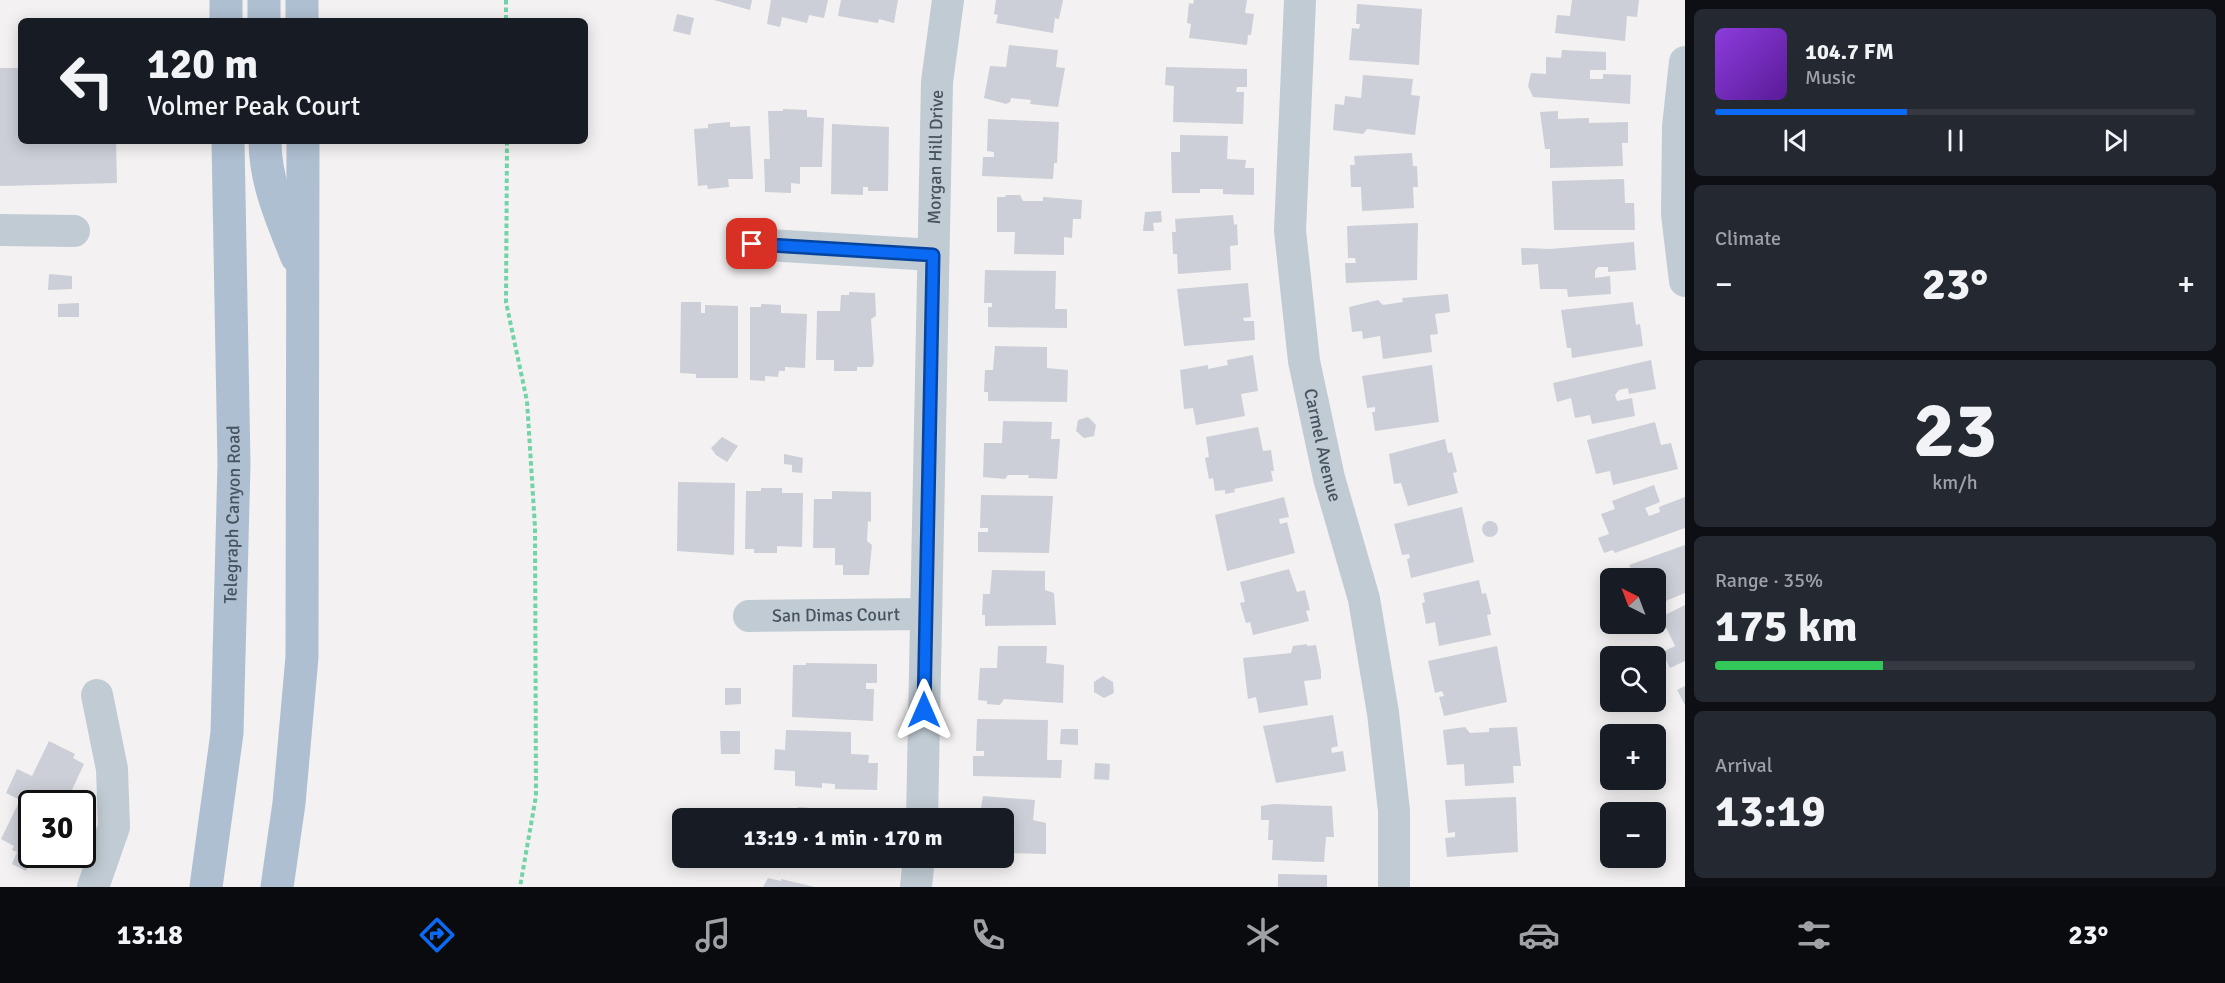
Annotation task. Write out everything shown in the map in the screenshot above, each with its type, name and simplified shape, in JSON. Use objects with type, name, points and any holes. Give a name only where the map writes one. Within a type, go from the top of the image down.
[{"type":"main road","points":[[225,0],[226,18]]},
{"type":"main road","points":[[264,0],[264,18]]},
{"type":"main road","points":[[302,0],[302,18]]},
{"type":"main road","name":"Telegraph Canyon Road","points":[[206,887],[226,733],[228,698],[234,465],[228,144]]},
{"type":"main road","points":[[265,144],[265,159],[279,214],[303,273]]},
{"type":"main road","points":[[277,887],[289,803],[302,657],[303,144]]},
{"type":"street","name":"Morgan Hill Drive","points":[[922,808],[924,614],[937,82],[948,0]]},
{"type":"street","name":"Carmel Avenue","points":[[1300,0],[1290,231],[1301,339],[1307,388],[1329,478],[1364,599],[1377,674],[1394,811],[1394,887]]},
{"type":"street","points":[[1685,62],[1678,127],[1685,280]]},
{"type":"street","points":[[0,230],[74,231]]},
{"type":"street","points":[[752,244],[933,255]]},
{"type":"street","name":"San Dimas Court","points":[[748,616],[924,614]]},
{"type":"street","points":[[93,887],[114,827],[112,769],[97,695]]},
{"type":"street","points":[[916,887],[918,868]]},
{"type":"path","points":[[506,0],[506,18]]},
{"type":"path","points":[[507,144],[506,302],[527,401],[535,527],[536,796],[520,887]]},
{"type":"building","points":[[714,0],[752,0],[750,10]]},
{"type":"building","points":[[771,0],[828,0],[824,18],[809,15],[807,23],[782,17],[780,27],[767,24]]},
{"type":"building","points":[[841,0],[898,0],[894,23],[879,19],[878,23],[838,16]]},
{"type":"building","points":[[996,0],[1063,0],[1059,19],[1055,18],[1053,33],[996,23],[998,15],[994,14]]},
{"type":"building","points":[[1194,0],[1247,0],[1245,13],[1254,14],[1247,45],[1189,38],[1191,24],[1187,23],[1189,3],[1193,4]]},
{"type":"building","points":[[1572,0],[1639,0],[1637,17],[1627,16],[1625,41],[1555,33],[1557,15],[1570,16]]},
{"type":"building","points":[[1357,4],[1422,9],[1419,65],[1349,60],[1352,28],[1359,29],[1360,24],[1356,24]]},
{"type":"building","points":[[677,14],[694,18],[690,35],[673,31]]},
{"type":"building","points":[[1009,45],[1058,50],[1056,67],[1065,68],[1058,107],[1030,104],[1031,100],[1011,98],[1006,104],[984,98],[990,66],[1006,67]]},
{"type":"building","points":[[1562,50],[1606,52],[1606,70],[1590,70],[1590,79],[1603,79],[1603,74],[1631,75],[1630,104],[1533,97],[1528,86],[1531,73],[1546,74],[1546,57],[1561,58]]},
{"type":"building","points":[[1166,67],[1247,69],[1247,87],[1237,87],[1236,92],[1244,92],[1243,124],[1173,122],[1174,86],[1165,85]]},
{"type":"building","points":[[0,68],[18,68],[18,144],[116,144],[117,183],[0,186]]},
{"type":"building","points":[[1363,75],[1413,79],[1411,95],[1420,96],[1415,135],[1367,129],[1363,134],[1333,130],[1335,104],[1344,105],[1345,96],[1361,98]]},
{"type":"building","points":[[783,109],[807,110],[807,117],[824,118],[822,167],[800,167],[800,184],[791,183],[791,193],[765,192],[764,159],[770,159],[768,111],[783,111]]},
{"type":"building","points":[[1558,111],[1558,119],[1589,118],[1589,123],[1628,122],[1628,143],[1622,143],[1623,166],[1550,168],[1550,149],[1545,149],[1540,112]]},
{"type":"building","points":[[988,119],[1059,122],[1057,163],[1054,163],[1053,179],[982,176],[983,157],[994,157],[994,152],[987,151]]},
{"type":"building","points":[[730,122],[730,127],[750,126],[753,179],[728,179],[729,187],[708,189],[707,185],[698,186],[694,129],[708,128],[708,124]]},
{"type":"building","points":[[832,124],[889,127],[888,191],[868,191],[868,187],[863,187],[863,195],[831,194]]},
{"type":"building","points":[[1180,135],[1228,136],[1227,159],[1246,160],[1245,168],[1254,168],[1254,195],[1223,194],[1223,189],[1200,189],[1200,193],[1172,193],[1171,152],[1180,152]]},
{"type":"building","points":[[1412,153],[1413,166],[1417,166],[1418,187],[1413,187],[1414,208],[1362,211],[1361,187],[1351,187],[1350,165],[1355,165],[1354,156]]},
{"type":"building","points":[[1624,179],[1625,203],[1634,203],[1635,230],[1554,230],[1552,181]]},
{"type":"building","points":[[1020,195],[1023,201],[1043,201],[1043,197],[1082,200],[1081,219],[1073,219],[1072,238],[1064,237],[1064,255],[1014,254],[1015,232],[997,232],[997,197]]},
{"type":"building","points":[[1161,211],[1162,222],[1153,223],[1154,231],[1143,231],[1145,212]]},
{"type":"building","points":[[1233,215],[1234,225],[1237,224],[1238,245],[1230,246],[1231,270],[1178,274],[1177,254],[1173,254],[1172,232],[1176,232],[1175,219]]},
{"type":"building","points":[[1418,223],[1417,280],[1346,283],[1345,263],[1356,263],[1355,258],[1348,258],[1347,226]]},
{"type":"building","points":[[1634,242],[1636,270],[1608,272],[1608,267],[1598,267],[1595,271],[1595,278],[1610,276],[1611,294],[1568,297],[1567,289],[1540,289],[1538,264],[1522,265],[1521,248],[1550,249]]},
{"type":"building","points":[[985,270],[1056,271],[1055,309],[1067,309],[1067,328],[988,327],[988,307],[992,307],[992,303],[984,303]]},
{"type":"building","points":[[49,274],[72,276],[72,289],[48,290]]},
{"type":"building","points":[[1248,283],[1251,317],[1243,318],[1244,321],[1254,321],[1255,340],[1184,346],[1177,289]]},
{"type":"building","points":[[849,292],[875,293],[876,316],[871,319],[874,363],[872,367],[857,367],[857,371],[834,371],[834,360],[816,360],[817,311],[840,311],[841,295],[849,295]]},
{"type":"building","points":[[1448,294],[1450,312],[1435,314],[1438,334],[1430,335],[1432,352],[1383,359],[1380,336],[1363,339],[1362,331],[1352,332],[1349,307],[1378,300],[1383,305],[1403,302],[1402,298]]},
{"type":"building","points":[[681,302],[701,302],[701,313],[705,313],[705,305],[738,306],[738,378],[696,378],[696,374],[680,373]]},
{"type":"building","points":[[1633,302],[1636,325],[1640,324],[1643,346],[1572,358],[1571,348],[1567,348],[1561,310]]},
{"type":"building","points":[[79,303],[79,317],[58,317],[58,304]]},
{"type":"building","points":[[761,304],[781,305],[781,313],[807,314],[805,368],[785,367],[785,371],[779,371],[778,377],[765,376],[765,381],[750,380],[750,307],[761,307]]},
{"type":"building","points":[[995,346],[1047,347],[1047,368],[1068,370],[1067,402],[988,401],[988,392],[984,392],[985,370],[993,370]]},
{"type":"building","points":[[1253,355],[1258,391],[1241,394],[1245,416],[1196,425],[1193,408],[1184,409],[1180,370],[1208,365],[1208,369],[1228,365],[1227,360]]},
{"type":"building","points":[[1651,360],[1656,389],[1629,394],[1628,388],[1619,390],[1615,395],[1617,401],[1632,398],[1635,416],[1592,424],[1590,415],[1575,418],[1571,398],[1557,402],[1553,383]]},
{"type":"building","points":[[1432,365],[1439,422],[1375,431],[1372,412],[1375,412],[1375,407],[1367,408],[1362,376]]},
{"type":"building","points":[[1088,417],[1096,425],[1094,436],[1084,438],[1076,431],[1078,420]]},
{"type":"building","points":[[1003,421],[1052,422],[1051,439],[1060,439],[1057,479],[1028,478],[1029,475],[1008,475],[1005,479],[983,477],[984,443],[1002,443]]},
{"type":"building","points":[[1655,422],[1661,445],[1671,443],[1678,469],[1613,485],[1610,471],[1596,474],[1587,440]]},
{"type":"building","points":[[1258,427],[1263,451],[1271,450],[1273,481],[1234,489],[1235,492],[1225,494],[1225,490],[1215,491],[1213,478],[1209,479],[1205,458],[1209,457],[1206,437]]},
{"type":"building","points":[[722,437],[738,446],[727,462],[716,455],[711,448]]},
{"type":"building","points":[[1445,439],[1448,453],[1452,452],[1457,472],[1453,473],[1458,493],[1408,506],[1401,483],[1394,484],[1389,454]]},
{"type":"building","points":[[784,454],[803,458],[802,473],[792,472],[792,465],[784,464]]},
{"type":"building","points":[[678,482],[735,483],[734,555],[677,551]]},
{"type":"building","points":[[1654,485],[1660,502],[1645,508],[1649,516],[1660,512],[1659,507],[1685,497],[1685,528],[1615,553],[1613,550],[1604,553],[1598,538],[1609,534],[1601,514],[1615,509],[1612,501]]},
{"type":"building","points":[[761,488],[782,488],[782,493],[803,493],[802,547],[777,546],[777,553],[754,553],[754,549],[745,549],[746,491],[761,491]]},
{"type":"building","points":[[832,491],[871,492],[871,522],[868,521],[867,541],[872,545],[869,575],[843,575],[843,565],[835,565],[835,548],[813,548],[814,499],[832,499]]},
{"type":"building","points":[[981,495],[1053,496],[1049,553],[978,552],[978,532],[988,532],[988,528],[980,528]]},
{"type":"building","points":[[1284,497],[1289,517],[1279,519],[1280,524],[1287,522],[1295,553],[1227,571],[1215,515]]},
{"type":"building","points":[[1462,507],[1474,562],[1411,578],[1407,559],[1410,558],[1409,554],[1402,555],[1394,524]]},
{"type":"building","points":[[1487,521],[1493,521],[1498,529],[1496,535],[1487,537],[1482,532],[1482,526]]},
{"type":"building","points":[[1685,545],[1685,593],[1666,601],[1666,568],[1630,568],[1629,565]]},
{"type":"building","points":[[1289,569],[1297,592],[1305,590],[1310,610],[1306,611],[1309,621],[1253,635],[1250,622],[1246,623],[1240,603],[1245,602],[1240,582]]},
{"type":"building","points":[[992,570],[1045,571],[1045,590],[1054,593],[1056,625],[985,626],[985,615],[982,615],[983,594],[990,594]]},
{"type":"building","points":[[1479,580],[1482,594],[1486,593],[1491,614],[1487,615],[1491,635],[1439,646],[1435,622],[1426,624],[1422,603],[1425,602],[1423,593]]},
{"type":"building","points":[[1685,605],[1685,661],[1670,668],[1666,660],[1666,650],[1675,646],[1666,627],[1666,614]]},
{"type":"building","points":[[1307,644],[1307,646],[1316,645],[1321,671],[1321,679],[1304,681],[1308,705],[1259,713],[1256,697],[1248,699],[1243,658],[1291,653],[1293,646]]},
{"type":"building","points":[[998,646],[1047,646],[1046,663],[1064,665],[1063,703],[1004,699],[1000,705],[987,704],[987,701],[978,700],[980,668],[997,668]]},
{"type":"building","points":[[1497,646],[1507,702],[1444,716],[1439,697],[1444,696],[1442,691],[1435,693],[1428,661]]},
{"type":"building","points":[[806,663],[877,664],[877,683],[866,683],[866,689],[874,689],[873,721],[792,717],[793,665],[806,665]]},
{"type":"building","points":[[1103,676],[1113,682],[1114,693],[1104,698],[1094,692],[1094,682]]},
{"type":"building","points":[[1685,686],[1685,705],[1677,690]]},
{"type":"building","points":[[725,688],[741,688],[741,704],[725,705]]},
{"type":"building","points":[[1333,715],[1338,746],[1331,748],[1332,753],[1343,751],[1346,771],[1276,783],[1263,726]]},
{"type":"building","points":[[977,719],[1048,720],[1047,760],[1062,760],[1061,778],[973,776],[973,756],[984,756],[984,751],[976,751]]},
{"type":"building","points":[[1465,727],[1470,733],[1489,732],[1489,728],[1517,727],[1521,766],[1513,766],[1514,783],[1465,786],[1464,764],[1447,765],[1443,730]]},
{"type":"building","points":[[1061,729],[1078,729],[1078,745],[1060,744]]},
{"type":"building","points":[[786,730],[851,732],[851,754],[869,755],[868,763],[878,763],[877,790],[835,789],[835,784],[822,783],[822,788],[795,786],[795,771],[774,770],[775,749],[785,750]]},
{"type":"building","points":[[720,731],[740,731],[740,754],[721,754]]},
{"type":"building","points":[[49,741],[75,754],[73,758],[84,764],[72,790],[18,790],[18,799],[6,793],[17,769],[32,776]]},
{"type":"building","points":[[1095,763],[1110,764],[1109,780],[1094,779]]},
{"type":"building","points":[[983,796],[1035,800],[1033,820],[1046,823],[1046,854],[1014,853],[1014,808],[981,808]]},
{"type":"building","points":[[1516,797],[1518,852],[1447,857],[1445,838],[1455,837],[1455,832],[1448,833],[1445,800]]},
{"type":"building","points":[[18,804],[18,867],[12,864],[17,852],[12,850],[14,846],[1,839]]},
{"type":"building","points":[[1273,804],[1332,806],[1334,837],[1326,837],[1324,862],[1272,860],[1273,840],[1268,840],[1269,820],[1261,820],[1261,806]]},
{"type":"building","points":[[1278,874],[1327,875],[1327,887],[1278,887]]},
{"type":"building","points":[[768,878],[781,881],[781,879],[815,887],[763,887]]},
{"type":"route","points":[[752,244],[933,255],[924,614],[924,710]]}]
